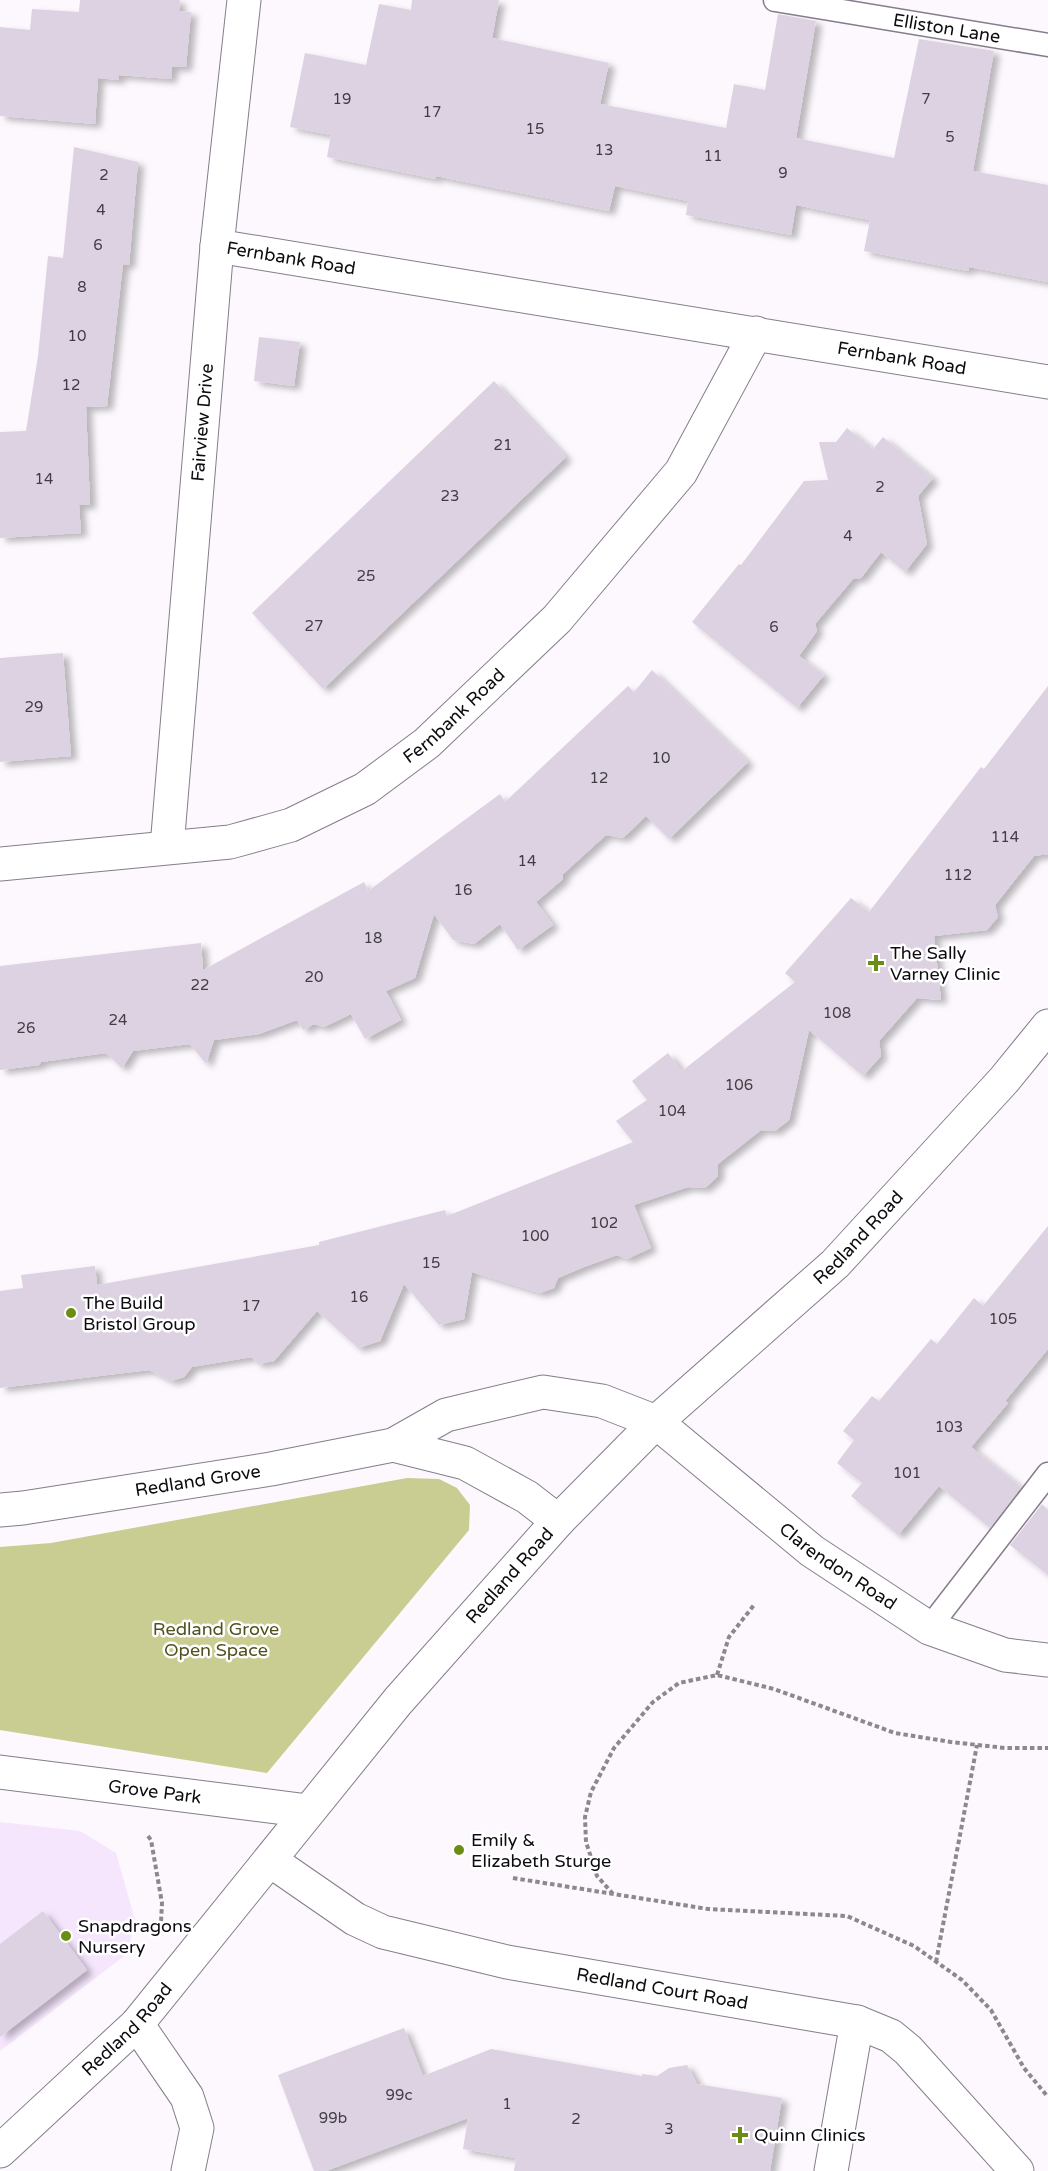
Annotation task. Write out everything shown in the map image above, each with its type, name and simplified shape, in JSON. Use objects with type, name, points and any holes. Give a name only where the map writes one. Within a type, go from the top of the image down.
[{"type":"street","name":"Fairview Drive","points":[[167,847],[217,246],[244,0]]},
{"type":"street","name":"Fernbank Road","points":[[217,246],[1048,382]]},
{"type":"street","name":"Fernbank Road","points":[[0,864],[230,842],[291,825],[365,789],[427,743],[556,619],[681,472],[756,333]]},
{"type":"street","name":"Redland Road","points":[[0,2151],[137,2024],[398,1701],[558,1521],[656,1422],[835,1264],[1004,1080],[1048,1026]]},
{"type":"street","name":"Redland Grove","points":[[0,1510],[271,1469],[393,1445],[446,1415],[543,1392],[602,1401],[656,1422]]},
{"type":"street","name":"Clarendon Road","points":[[656,1422],[812,1551],[929,1628],[1005,1655],[1048,1660]]},
{"type":"street","name":"Redland Grove","points":[[393,1445],[465,1463],[527,1497],[558,1521]]},
{"type":"street","name":"Grove Park","points":[[0,1772],[308,1811]]},
{"type":"street","name":"Redland Court Road","points":[[271,1861],[355,1919],[383,1932],[507,1962],[857,2022],[891,2036],[908,2049],[1017,2171]]},
{"type":"street","points":[[831,2171],[857,2022]]},
{"type":"street","points":[[137,2024],[188,2097],[197,2127],[188,2171]]},
{"type":"lane","name":"Elliston Lane","points":[[776,0],[1048,45]]},
{"type":"lane","points":[[929,1628],[1048,1474]]},
{"type":"path","points":[[717,1675],[729,1637],[754,1605]]},
{"type":"path","points":[[614,1894],[597,1876],[586,1842],[585,1817],[591,1792],[614,1748],[653,1702],[679,1683],[717,1675],[774,1689],[895,1733],[1005,1748],[1048,1748]]},
{"type":"path","points":[[936,1962],[977,1745]]},
{"type":"path","points":[[115,1785],[151,1840],[162,1903],[161,1926]]},
{"type":"path","points":[[513,1878],[708,1909],[847,1916],[914,1946],[962,1980],[991,2010],[1024,2068],[1048,2097]]},
{"type":"shaded area","name":"Snapdragons Nursery","points":[[0,1822],[80,1831],[116,1853],[135,1920],[128,1953],[0,2051]]},
{"type":"green space","name":"Redland Grove Open Space","points":[[407,1478],[439,1479],[457,1488],[470,1505],[469,1530],[267,1773],[0,1730],[0,1547],[51,1543]]},
{"type":"building","points":[[80,0],[180,0],[179,11],[191,12],[186,67],[172,67],[171,79],[119,75],[119,80],[98,78],[95,124],[0,116],[0,27],[30,30],[32,9],[79,12]]},
{"type":"building","points":[[412,0],[499,0],[492,38],[609,63],[600,104],[726,128],[734,84],[765,90],[778,14],[816,21],[796,138],[894,158],[919,39],[994,51],[973,171],[1048,185],[1048,282],[969,267],[968,271],[864,251],[870,220],[796,205],[791,235],[686,215],[688,201],[615,186],[609,211],[436,176],[436,179],[327,157],[331,135],[290,127],[305,53],[366,65],[379,4],[411,10]]},
{"type":"building","points":[[74,147],[138,162],[129,265],[123,264],[107,406],[86,407],[90,505],[79,505],[81,533],[0,538],[0,432],[26,431],[38,356],[48,256],[63,258]]},
{"type":"building","points":[[259,337],[300,342],[294,386],[254,381]]},
{"type":"building","points":[[494,381],[566,457],[323,689],[252,613]]},
{"type":"building","points":[[847,428],[873,449],[883,437],[933,478],[918,496],[927,544],[905,572],[881,552],[861,578],[853,579],[815,624],[817,631],[799,656],[824,675],[797,708],[692,622],[739,564],[741,565],[804,481],[828,480],[819,442],[836,442]]},
{"type":"building","points":[[63,653],[71,756],[0,762],[0,658]]},
{"type":"building","points":[[652,670],[748,762],[669,839],[646,816],[623,838],[606,835],[563,874],[563,879],[536,902],[553,925],[518,950],[500,924],[474,944],[453,940],[434,914],[415,978],[386,991],[401,1020],[365,1039],[351,1014],[324,1027],[314,1024],[303,1030],[297,1020],[259,1034],[214,1040],[206,1064],[190,1044],[133,1051],[122,1068],[106,1053],[0,1070],[0,966],[201,943],[203,970],[364,882],[368,891],[500,794],[505,802],[628,686],[634,692]]},
{"type":"building","points":[[1048,686],[1048,854],[1034,856],[995,905],[998,917],[987,930],[934,936],[941,1000],[917,998],[879,1041],[881,1056],[863,1076],[809,1030],[789,1120],[775,1131],[761,1130],[718,1164],[718,1176],[705,1188],[688,1187],[634,1205],[651,1248],[627,1259],[617,1255],[584,1267],[558,1278],[554,1288],[540,1293],[472,1272],[464,1319],[439,1325],[404,1284],[380,1341],[358,1348],[317,1311],[274,1361],[258,1364],[252,1357],[192,1367],[184,1377],[171,1381],[149,1370],[0,1388],[0,1291],[23,1288],[21,1275],[95,1266],[97,1285],[319,1245],[319,1242],[445,1210],[447,1216],[633,1142],[616,1121],[647,1100],[632,1081],[668,1053],[682,1071],[795,982],[785,973],[851,898],[869,912],[981,767],[984,769]]},
{"type":"building","points":[[1048,1226],[1048,1349],[1005,1401],[1008,1403],[971,1447],[1021,1487],[990,1528],[939,1486],[898,1535],[851,1496],[862,1483],[837,1463],[854,1440],[843,1431],[872,1396],[879,1401],[931,1339],[937,1344],[974,1298],[983,1306]]},
{"type":"building","points":[[1042,1504],[1048,1510],[1048,1575],[1010,1545]]},
{"type":"building","points":[[43,1911],[87,1970],[0,2037],[0,1944]]},
{"type":"building","points":[[404,2028],[423,2076],[491,2049],[642,2076],[642,2074],[657,2076],[669,2068],[687,2065],[697,2084],[782,2098],[770,2171],[514,2171],[516,2158],[463,2149],[468,2118],[326,2171],[314,2171],[278,2075]]},
{"type":"place","name":"The Sally Varney Clinic","points":[[876,963]]},
{"type":"place","name":"The Build Bristol Group","points":[[71,1313]]},
{"type":"place","name":"Emily & Elizabeth Sturge","points":[[459,1850]]},
{"type":"place","name":"Snapdragons Nursery","points":[[66,1936]]},
{"type":"place","name":"Quinn Clinics","points":[[740,2135]]}]
